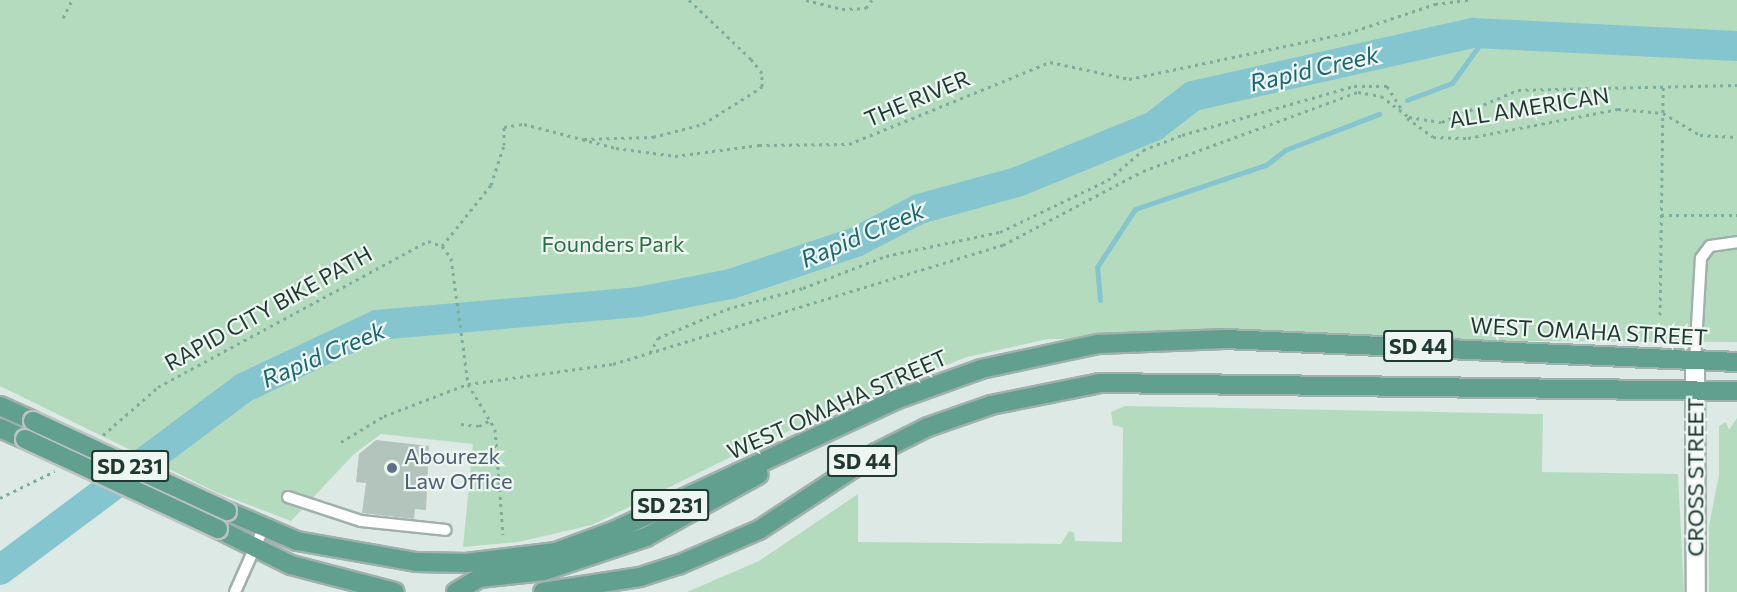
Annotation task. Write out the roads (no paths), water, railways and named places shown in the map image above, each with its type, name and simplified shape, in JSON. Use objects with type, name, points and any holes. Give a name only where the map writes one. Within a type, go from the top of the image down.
[{"type":"main road","name":"WEST OMAHA STREET","points":[[0,406],[264,527],[308,543],[429,563],[511,559],[584,544],[895,400],[981,369],[1098,344],[1225,339],[1737,362]]},
{"type":"main road","name":"SD 44","points":[[602,592],[759,530],[876,453],[928,427],[991,405],[1100,383],[1737,390]]},
{"type":"main road","name":"SD 231","points":[[0,428],[291,565],[395,592]]},
{"type":"main road","points":[[429,563],[452,573],[460,591],[479,578],[544,571],[646,537],[830,432]]},
{"type":"main road","points":[[291,565],[297,578],[345,592]]},
{"type":"main road","points":[[543,592],[640,577]]},
{"type":"street","name":"CROSS STREET","points":[[1695,361],[1696,592]]},
{"type":"lane","points":[[1695,361],[1701,258],[1710,246],[1737,242]]},
{"type":"lane","points":[[288,497],[361,521],[446,530]]},
{"type":"lane","points":[[235,592],[264,527]]},
{"type":"waterway","name":"Rapid Creek","points":[[0,570],[243,388],[377,325],[638,302],[731,284],[856,242],[919,209],[1017,182],[1154,126],[1193,96],[1473,33],[1737,46]]},
{"type":"waterway","points":[[1407,100],[1452,83],[1488,33]]},
{"type":"waterway","points":[[1100,300],[1097,267],[1135,209],[1266,165],[1285,150],[1379,114]]},
{"type":"place","name":"Abourezk Law Office","points":[[392,468]]},
{"type":"park label","name":"Founders Park","points":[[613,244]]}]
